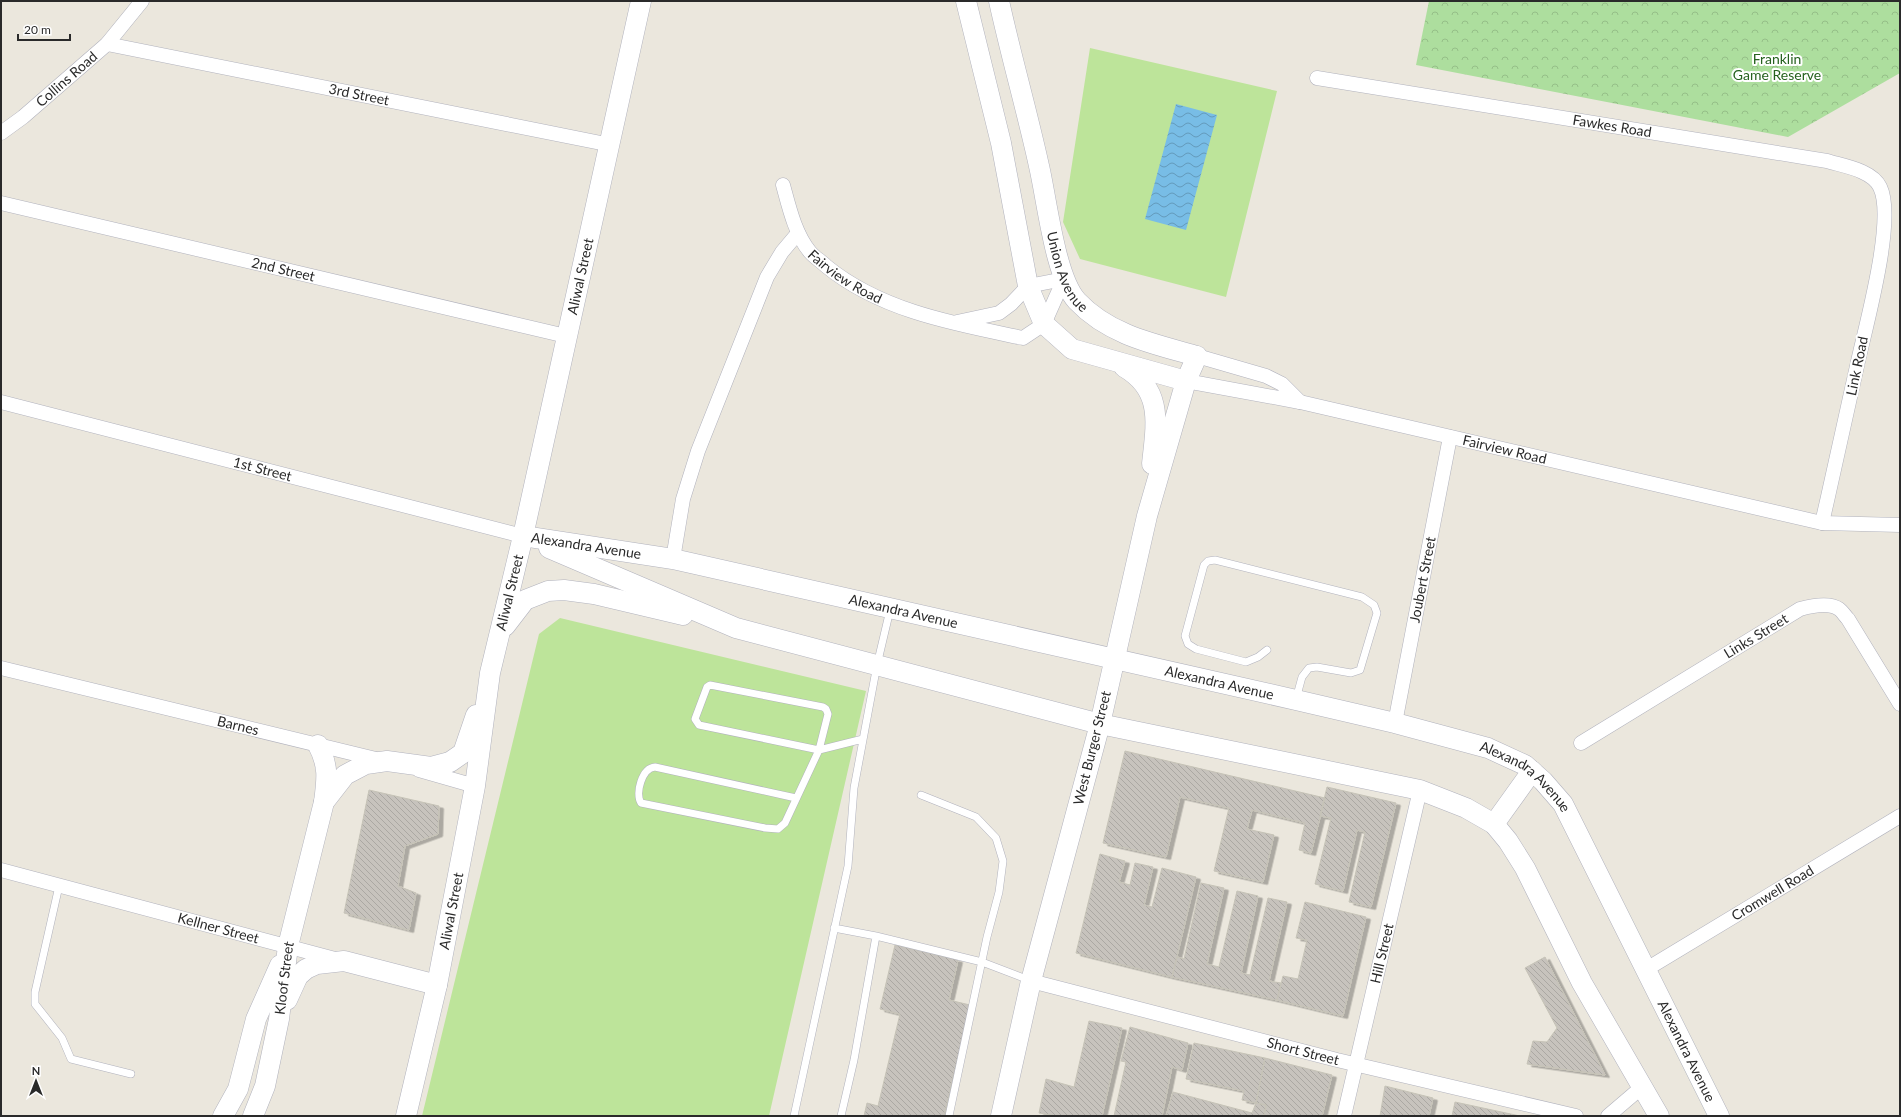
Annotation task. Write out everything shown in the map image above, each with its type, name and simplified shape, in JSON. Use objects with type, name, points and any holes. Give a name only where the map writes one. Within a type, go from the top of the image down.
[{"type":"main road","name":"Aliwal Street","points":[[406,1116],[437,985],[475,786],[490,673],[523,536],[641,1]]},
{"type":"main road","points":[[966,1],[1001,143],[1028,286],[1044,324],[1072,349],[1186,381]]},
{"type":"main road","name":"Union Avenue","points":[[999,1],[1039,166],[1055,245],[1064,279],[1076,300],[1107,326],[1129,336],[1197,356]]},
{"type":"main road","name":"West Burger Street","points":[[1001,1116],[1031,981],[1100,724],[1147,516],[1186,381],[1197,356]]},
{"type":"main road","points":[[1112,360],[1137,374],[1155,403],[1156,422],[1147,516]]},
{"type":"main road","name":"Alexandra Avenue","points":[[523,536],[673,560],[1296,700],[1395,723],[1488,748],[1525,765],[1563,804],[1719,1116]]},
{"type":"main road","name":"Alexandra Avenue","points":[[523,536],[736,628],[1100,724],[1420,790],[1466,808],[1494,824],[1508,841],[1525,868],[1582,983],[1659,1116]]},
{"type":"main road","points":[[500,633],[525,600],[548,591],[564,590],[594,594],[736,628]]},
{"type":"main road","points":[[324,802],[345,775],[366,764],[387,762],[431,767],[450,762],[463,753],[490,673]]},
{"type":"main road","points":[[288,946],[324,802],[327,776],[325,759],[318,745]]},
{"type":"main road","points":[[1494,824],[1532,771]]},
{"type":"main road","name":"Kloof Street","points":[[253,1116],[265,1086],[279,1019],[288,946]]},
{"type":"main road","name":"Kloof Street","points":[[223,1116],[238,1089],[256,1019],[288,946]]},
{"type":"main road","points":[[279,1019],[298,976],[306,969],[317,964],[344,961]]},
{"type":"main road","name":"Kellner Street","points":[[344,961],[437,985]]},
{"type":"street","name":"Collins Road","points":[[1,133],[23,117],[107,44],[142,1]]},
{"type":"street","name":"3rd Street","points":[[107,44],[610,145]]},
{"type":"street","name":"Fawkes Road","points":[[1317,78],[1827,161],[1861,172],[1873,178],[1880,186],[1885,208]]},
{"type":"street","name":"Fairview Road","points":[[783,185],[798,233],[810,252],[834,272],[861,290],[902,307],[951,323],[1023,338],[1044,324]]},
{"type":"street","name":"2nd Street","points":[[1,203],[566,336]]},
{"type":"street","name":"Link Road","points":[[1822,524],[1881,254],[1885,208]]},
{"type":"street","points":[[673,560],[683,499],[698,451],[767,277],[782,252],[798,233]]},
{"type":"street","points":[[1028,286],[1064,279]]},
{"type":"street","points":[[1044,324],[1064,279]]},
{"type":"street","name":"Fairview Road","points":[[951,323],[999,313],[1016,300],[1028,286]]},
{"type":"street","name":"Union Avenue","points":[[1197,356],[1266,376],[1282,384],[1300,402]]},
{"type":"street","name":"Fairview Road","points":[[1186,381],[1300,402],[1822,524],[1900,525]]},
{"type":"street","name":"1st Street","points":[[1,402],[523,536]]},
{"type":"street","name":"Joubert Street","points":[[1395,723],[1450,437]]},
{"type":"street","name":"Links Street","points":[[1581,743],[1800,609],[1813,606],[1828,606],[1839,609],[1900,704]]},
{"type":"street","name":"Barnes","points":[[1,668],[387,762],[475,786]]},
{"type":"street","name":"Hill Street","points":[[1344,1116],[1420,790]]},
{"type":"street","name":"Cromwell Road","points":[[1645,970],[1900,816]]},
{"type":"street","name":"Kellner Street","points":[[1,870],[344,961]]},
{"type":"street","name":"Short Street","points":[[1031,981],[1356,1064],[1576,1116]]},
{"type":"street","points":[[1608,1116],[1642,1087]]},
{"type":"lane","points":[[1267,650],[1258,657],[1246,662],[1196,649],[1188,644],[1185,636],[1204,566],[1208,562],[1215,560],[1362,597],[1374,605],[1377,613],[1360,670],[1351,673],[1317,666],[1309,668],[1302,677],[1296,700]]},
{"type":"lane","points":[[794,1116],[848,866],[853,794],[877,665],[891,608]]},
{"type":"lane","points":[[796,798],[655,767],[650,768],[645,772],[639,795],[641,803],[765,828],[778,829],[785,822],[819,750],[828,714],[826,709],[823,707],[713,685],[707,687],[695,719],[699,725],[819,750],[863,739]]},
{"type":"lane","points":[[921,795],[976,817],[996,838],[1003,860],[999,892],[982,962],[949,1116]]},
{"type":"lane","points":[[59,886],[34,992],[35,1004],[62,1038],[71,1058],[131,1074]]},
{"type":"lane","points":[[834,928],[876,936],[982,962],[1031,981]]},
{"type":"lane","points":[[841,1116],[854,1060],[876,936]]},
{"type":"green space","name":"Franklin Game Reserve","points":[[1429,1],[1900,1],[1900,73],[1788,137],[1416,65]]},
{"type":"green space","points":[[1090,48],[1277,91],[1226,297],[1080,259],[1063,222]]},
{"type":"green space","points":[[560,618],[866,691],[769,1116],[422,1116],[539,634]]},
{"type":"water","points":[[1176,104],[1217,115],[1186,230],[1145,219]]},
{"type":"building","points":[[1125,751],[1325,798],[1311,853],[1299,850],[1305,823],[1252,810],[1247,829],[1274,835],[1263,882],[1214,871],[1229,808],[1180,797],[1166,857],[1103,843]]},
{"type":"building","points":[[1327,787],[1396,803],[1371,907],[1349,902],[1365,832],[1357,830],[1343,891],[1315,884],[1331,818],[1320,816]]},
{"type":"building","points":[[369,790],[439,806],[438,834],[405,846],[398,886],[416,893],[409,930],[344,913]]},
{"type":"building","points":[[1100,854],[1125,861],[1119,882],[1130,885],[1135,863],[1153,867],[1144,905],[1152,907],[1162,868],[1196,877],[1172,977],[1076,953]]},
{"type":"building","points":[[1201,883],[1224,888],[1207,964],[1219,967],[1237,891],[1258,896],[1241,973],[1250,975],[1268,898],[1287,902],[1269,981],[1281,983],[1277,1000],[1172,977],[1177,957],[1184,959]]},
{"type":"building","points":[[1305,902],[1366,917],[1343,1016],[1277,1000],[1283,976],[1298,979],[1307,940],[1296,938]]},
{"type":"building","points":[[895,945],[958,960],[949,1000],[970,1005],[944,1116],[864,1116],[867,1103],[878,1106],[900,1014],[880,1009]]},
{"type":"building","points":[[1545,957],[1605,1075],[1527,1064],[1533,1041],[1547,1042],[1557,1028],[1525,968]]},
{"type":"building","points":[[1089,1021],[1122,1028],[1102,1116],[1058,1116],[1039,1113],[1046,1079],[1074,1087]]},
{"type":"building","points":[[1130,1027],[1188,1043],[1182,1070],[1172,1067],[1162,1116],[1114,1116],[1126,1062],[1121,1061]]},
{"type":"building","points":[[1194,1043],[1265,1058],[1256,1103],[1242,1100],[1244,1091],[1186,1079]]},
{"type":"building","points":[[1265,1058],[1332,1075],[1322,1116],[1264,1116],[1266,1105],[1256,1103]]},
{"type":"building","points":[[1385,1086],[1433,1098],[1429,1116],[1380,1116]]},
{"type":"building","points":[[1173,1092],[1252,1113],[1256,1103],[1266,1105],[1264,1116],[1166,1116]]},
{"type":"building","points":[[1455,1102],[1520,1116],[1452,1116]]}]
